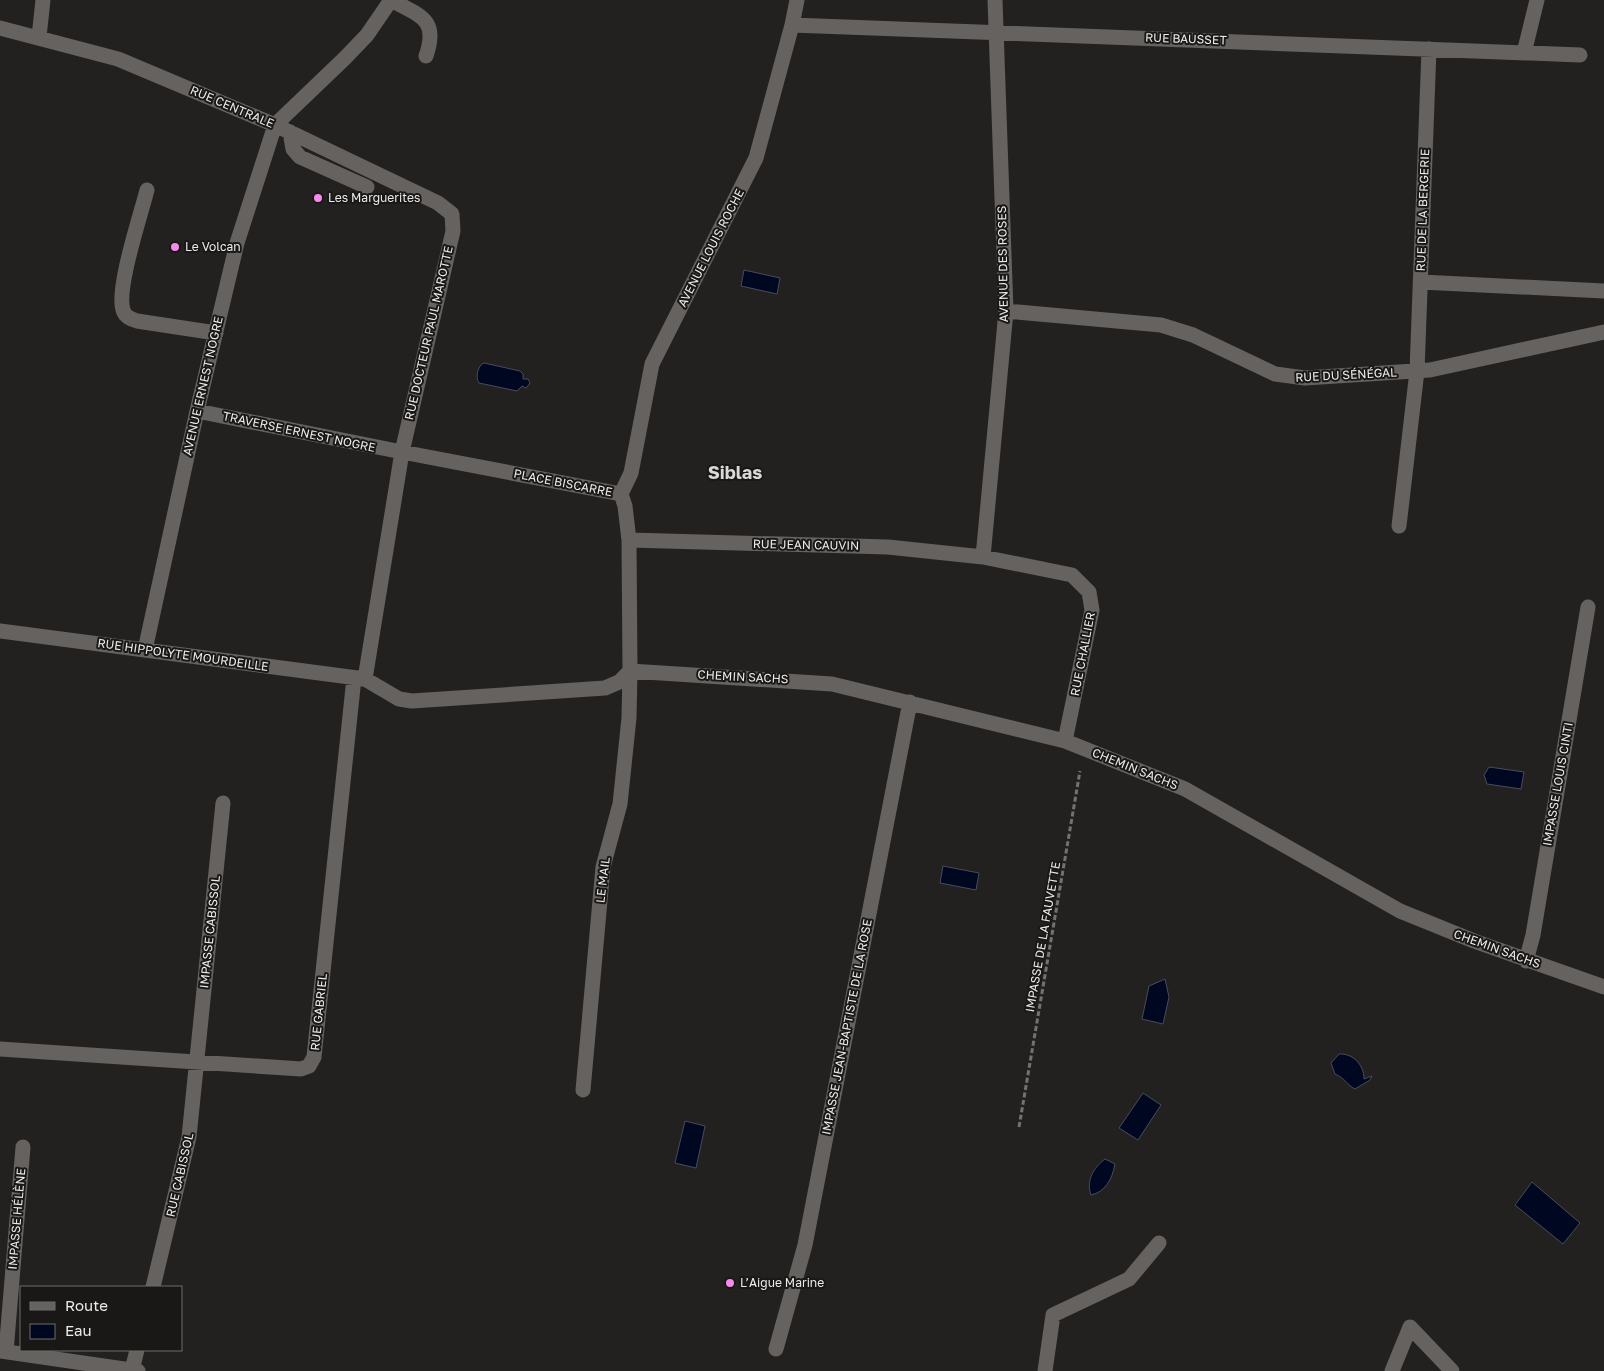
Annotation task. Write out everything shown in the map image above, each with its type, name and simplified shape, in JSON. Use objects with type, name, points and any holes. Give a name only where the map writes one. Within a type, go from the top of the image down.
[{"type":"street","points":[[39,37],[43,0]]},
{"type":"street","points":[[275,126],[367,35],[391,0],[420,17],[430,28],[432,36],[426,56]]},
{"type":"street","name":"AVENUE LOUIS ROCHE","points":[[621,494],[631,473],[652,364],[756,158],[792,25],[796,0]]},
{"type":"street","name":"AVENUE DES ROSES","points":[[983,557],[1006,311],[995,0]]},
{"type":"street","points":[[1524,53],[1537,0]]},
{"type":"street","name":"RUE BAUSSET","points":[[792,25],[995,31],[1580,55]]},
{"type":"street","name":"RUE CENTRALE","points":[[0,28],[118,59],[290,132],[438,203],[452,214]]},
{"type":"street","name":"RUE DE LA BERGERIE","points":[[1399,526],[1417,371],[1429,49]]},
{"type":"street","name":"AVENUE ERNEST NOGRE","points":[[145,650],[197,411],[242,223],[275,126]]},
{"type":"street","points":[[290,132],[294,149],[300,158],[366,187]]},
{"type":"street","points":[[147,190],[123,285],[121,302],[125,314],[137,321],[216,333]]},
{"type":"street","name":"RUE DOCTEUR PAUL MAROTTE","points":[[402,452],[453,230],[452,214]]},
{"type":"street","points":[[1421,282],[1604,291]]},
{"type":"street","name":"RUE DU SÉNÉGAL","points":[[1006,311],[1161,325],[1194,335],[1262,370],[1289,378],[1417,371],[1444,367],[1604,332]]},
{"type":"street","name":"TRAVERSE ERNEST NOGRE","points":[[197,411],[402,452]]},
{"type":"street","points":[[402,452],[359,678],[399,699],[412,701],[605,688],[619,682],[630,672]]},
{"type":"street","name":"PLACE BISCARRE","points":[[402,452],[621,494],[625,506],[629,540],[630,672]]},
{"type":"street","name":"RUE JEAN CAUVIN","points":[[629,540],[888,547],[983,557]]},
{"type":"street","name":"RUE CHALLIER","points":[[983,557],[1072,575],[1089,592],[1092,610],[1065,741]]},
{"type":"street","name":"IMPASSE LOUIS CINTI","points":[[1526,961],[1533,935],[1588,607]]},
{"type":"street","name":"RUE HIPPOLYTE MOURDEILLE","points":[[0,631],[359,678]]},
{"type":"street","name":"CHEMIN SACHS","points":[[630,672],[816,682],[910,702],[1065,741],[1193,793],[1400,910],[1526,961],[1604,987]]},
{"type":"street","name":"LE MAIL","points":[[583,1090],[603,867],[620,804],[629,718],[630,672]]},
{"type":"street","name":"RUE GABRIEL","points":[[0,1049],[301,1069],[309,1066],[314,1057],[359,678]]},
{"type":"street","name":"IMPASSE JEAN-BAPTISTE DE LA ROSE","points":[[776,1349],[805,1244],[910,702]]},
{"type":"street","name":"IMPASSE CABISSOL","points":[[197,1061],[223,803]]},
{"type":"street","name":"RUE CABISSOL","points":[[152,1286],[185,1158],[197,1061]]},
{"type":"street","name":"IMPASSE HÉLÈNE","points":[[3,1351],[23,1147]]},
{"type":"street","points":[[1045,1371],[1053,1315],[1129,1279],[1159,1243]]},
{"type":"street","points":[[1392,1371],[1410,1327],[1452,1371]]},
{"type":"street","points":[[3,1351],[135,1370],[137,1351]]},
{"type":"path","name":"IMPASSE DE LA FAUVETTE","points":[[1019,1127],[1084,749]]},
{"type":"water","points":[[744,270],[780,278],[777,294],[741,286]]},
{"type":"water","points":[[484,363],[520,371],[523,374],[523,379],[528,379],[530,383],[526,388],[522,386],[517,391],[479,383],[477,378],[478,372],[480,366]]},
{"type":"water","points":[[1489,767],[1524,772],[1521,789],[1487,784],[1484,775]]},
{"type":"water","points":[[943,866],[979,873],[976,890],[940,883]]},
{"type":"water","points":[[1165,979],[1169,997],[1163,1024],[1142,1019],[1149,986]]},
{"type":"water","points":[[1339,1054],[1344,1054],[1357,1061],[1364,1074],[1364,1079],[1372,1076],[1370,1080],[1355,1089],[1335,1074],[1331,1063]]},
{"type":"water","points":[[1143,1093],[1161,1105],[1138,1140],[1119,1128]]},
{"type":"water","points":[[685,1121],[705,1126],[696,1168],[675,1163]]},
{"type":"water","points":[[1105,1159],[1115,1164],[1112,1175],[1104,1188],[1091,1195],[1090,1180],[1097,1166]]},
{"type":"water","points":[[1532,1182],[1580,1223],[1563,1244],[1515,1205]]},
{"type":"place","name":"Les Marguerites","points":[[318,198]]},
{"type":"place","name":"Le Volcan","points":[[175,247]]},
{"type":"place","name":"L’Aigue Marine","points":[[730,1283]]},
{"type":"district","name":"Siblas","points":[[735,473]]}]
